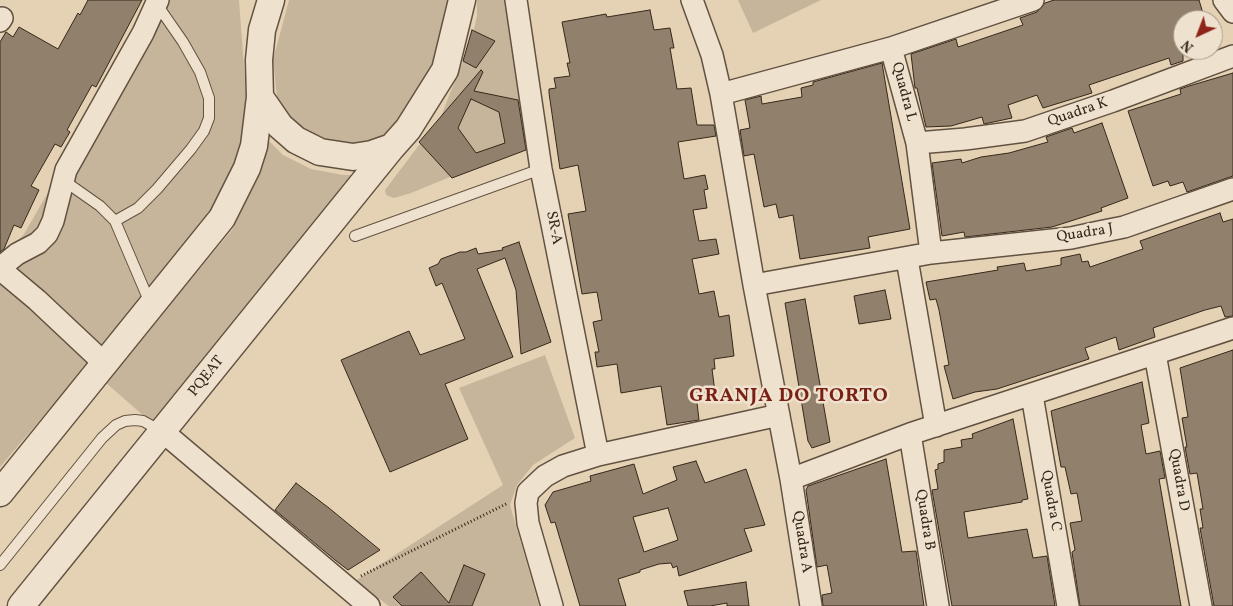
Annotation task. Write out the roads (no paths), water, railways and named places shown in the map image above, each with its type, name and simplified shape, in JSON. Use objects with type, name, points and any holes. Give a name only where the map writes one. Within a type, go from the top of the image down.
[{"type":"street","points":[[251,0],[262,30]]},
{"type":"street","points":[[0,493],[222,218],[236,193],[254,146],[260,97],[258,60],[262,30],[271,0]]},
{"type":"street","name":"PQEAT","points":[[21,606],[422,109],[445,70],[462,0]]},
{"type":"street","name":"SR-A","points":[[516,0],[541,169],[598,455]]},
{"type":"street","points":[[692,0],[712,55],[722,94],[754,285],[791,479],[910,434],[1233,328]]},
{"type":"street","name":"Quadra L","points":[[931,253],[917,143],[891,48],[1033,0]]},
{"type":"street","points":[[1224,0],[1233,12]]},
{"type":"street","points":[[104,362],[0,269],[17,254],[38,243],[47,234],[53,221],[62,180],[143,33],[156,1]]},
{"type":"street","points":[[722,94],[891,48]]},
{"type":"street","name":"Quadra K","points":[[917,143],[965,140],[1024,131],[1113,101],[1233,56]]},
{"type":"street","points":[[260,97],[280,126],[296,140],[320,152],[353,157],[372,154],[392,147]]},
{"type":"street","name":"Quadra J","points":[[754,285],[907,259],[931,253],[1071,238],[1124,227],[1233,189]]},
{"type":"street","points":[[907,259],[936,426]]},
{"type":"street","name":"Quadra D","points":[[1155,354],[1202,606]]},
{"type":"street","name":"Quadra C","points":[[1032,395],[1068,606]]},
{"type":"street","points":[[552,606],[528,523],[526,503],[528,492],[545,476],[553,471],[598,455],[779,415]]},
{"type":"street","points":[[162,432],[369,606]]},
{"type":"street","name":"Quadra B","points":[[910,434],[938,606]]},
{"type":"street","name":"Quadra A","points":[[791,479],[811,606]]},
{"type":"lane","points":[[115,222],[138,208],[157,189],[196,143],[204,131],[209,118],[209,98],[200,72],[156,1]]},
{"type":"lane","points":[[355,236],[541,169]]},
{"type":"lane","points":[[62,180],[100,206],[115,222],[151,306]]},
{"type":"lane","points":[[0,565],[102,438],[116,425],[125,421],[135,420],[162,432]]},
{"type":"district","name":"GRANJA DO TORTO","points":[[789,397]]}]
